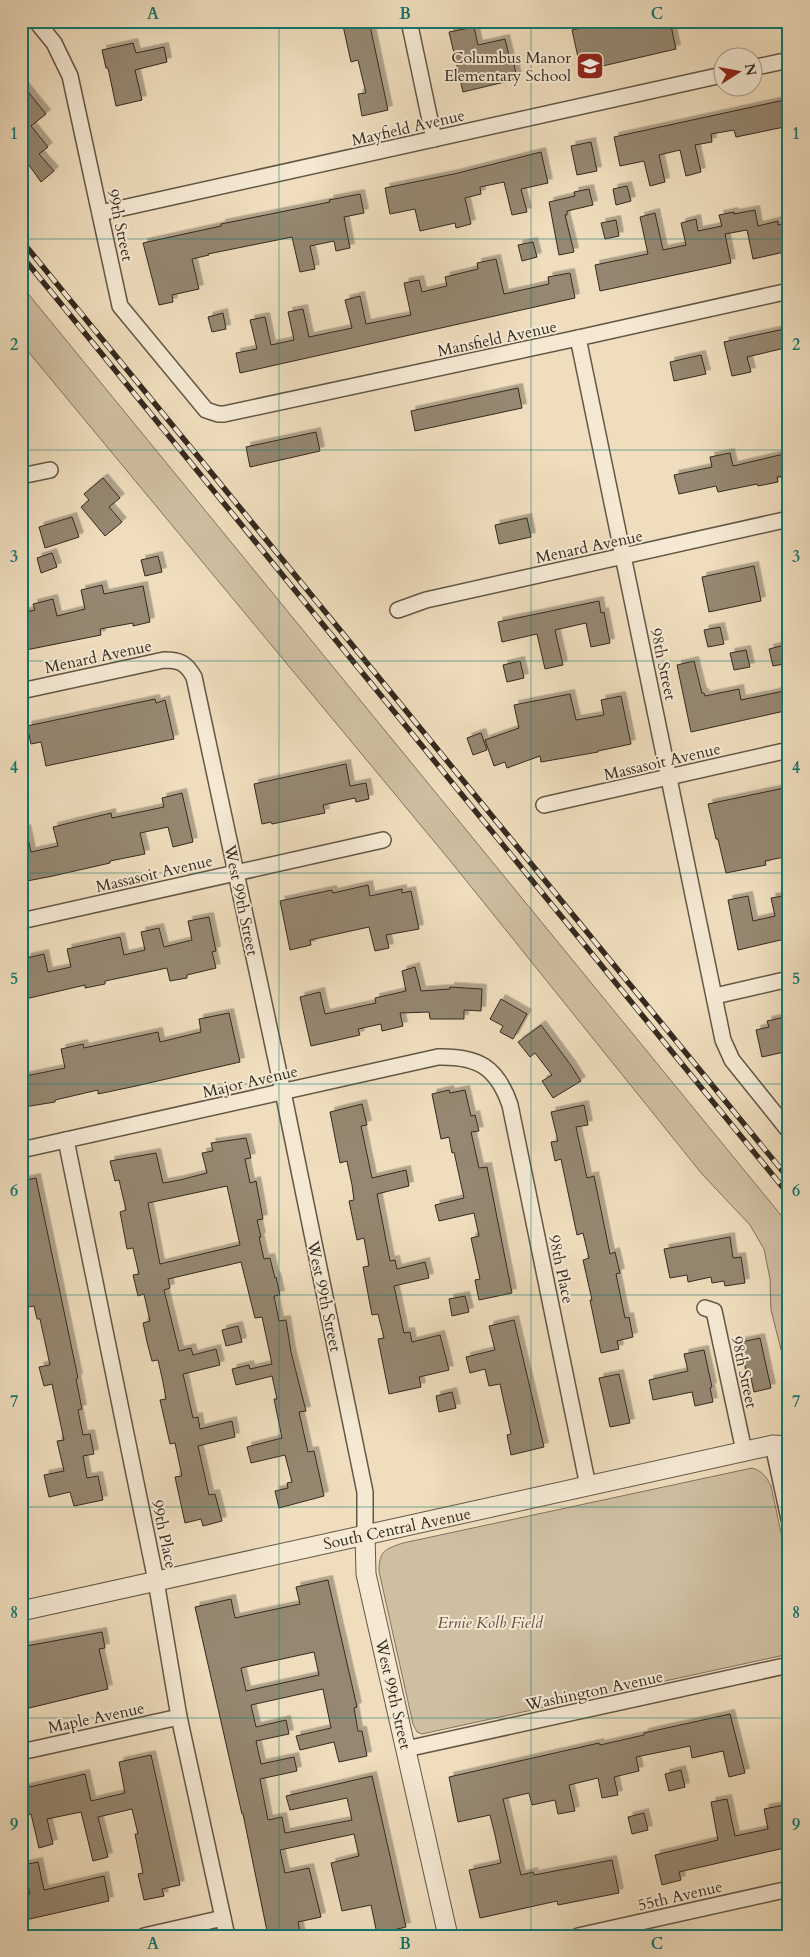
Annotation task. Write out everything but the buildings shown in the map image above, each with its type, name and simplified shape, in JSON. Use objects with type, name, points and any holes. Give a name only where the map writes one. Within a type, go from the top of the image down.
[{"type":"street","name":"99th Street","points":[[36,21],[54,44],[70,76],[120,306],[206,410],[212,413]]},
{"type":"street","points":[[409,21],[434,139]]},
{"type":"street","points":[[762,66],[789,60]]},
{"type":"street","name":"Mayfield Avenue","points":[[100,213],[712,77]]},
{"type":"street","name":"Mansfield Avenue","points":[[212,413],[224,414],[789,291]]},
{"type":"street","name":"98th Street","points":[[578,338],[723,1040],[732,1060],[789,1131]]},
{"type":"street","points":[[21,476],[50,470]]},
{"type":"street","name":"Menard Avenue","points":[[398,610],[426,600],[789,519]]},
{"type":"street","name":"Menard Avenue","points":[[21,691],[153,661],[173,660],[182,662]]},
{"type":"street","name":"West 99th Street","points":[[182,662],[188,667],[197,688],[283,1092],[365,1492],[366,1574],[448,1936]]},
{"type":"street","name":"Massasoit Avenue","points":[[544,805],[789,750]]},
{"type":"street","name":"Massasoit Avenue","points":[[21,921],[383,840]]},
{"type":"street","points":[[715,996],[789,979]]},
{"type":"street","name":"Major Avenue","points":[[21,1150],[438,1057],[468,1059],[486,1067]]},
{"type":"street","name":"98th Place","points":[[486,1067],[497,1076],[505,1089],[510,1105],[588,1486]]},
{"type":"street","name":"99th Place","points":[[66,1140],[156,1581],[179,1717],[228,1936]]},
{"type":"street","name":"98th Street","points":[[705,1308],[714,1311],[744,1451]]},
{"type":"street","name":"South Central Avenue","points":[[21,1611],[744,1451],[781,1445],[789,1431]]},
{"type":"street","points":[[781,1445],[789,1519]]},
{"type":"street","name":"Washington Avenue","points":[[406,1748],[789,1665]]},
{"type":"street","name":"Maple Avenue","points":[[21,1752],[179,1717]]},
{"type":"street","name":"55th Avenue","points":[[578,1936],[789,1889]]},
{"type":"street","points":[[144,1936],[224,1918]]},
{"type":"green space","points":[[21,285],[789,1225],[789,1381],[771,1310],[770,1279],[764,1249],[750,1225],[702,1174],[452,863],[21,343]]},
{"type":"green space","name":"Ernie Kolb Field","points":[[752,1468],[763,1474],[771,1486],[789,1570],[789,1654],[422,1734],[417,1732],[413,1724],[379,1571],[380,1559],[385,1551],[403,1543]]},
{"type":"railway","points":[[21,240],[789,1179]]},
{"type":"railway","points":[[21,255],[789,1195]]},
{"type":"place","name":"Columbus Manor Elementary School","points":[[590,66]]}]
